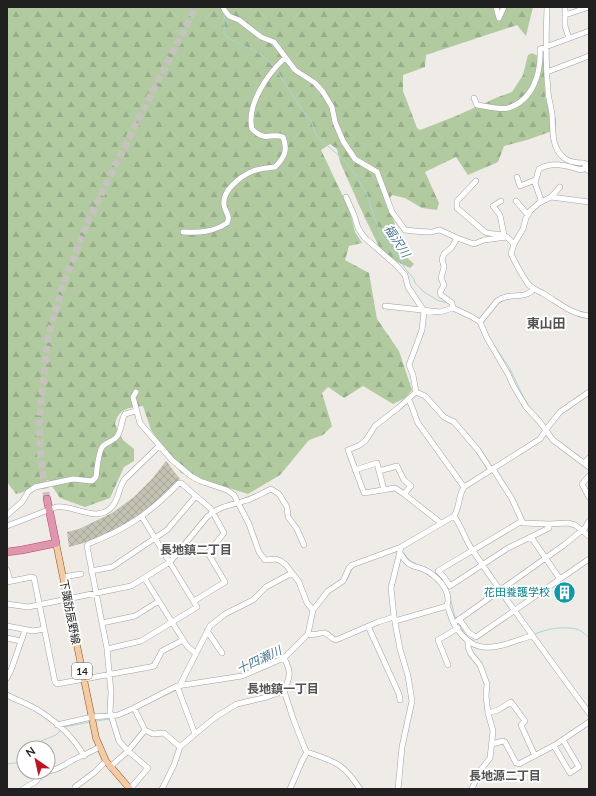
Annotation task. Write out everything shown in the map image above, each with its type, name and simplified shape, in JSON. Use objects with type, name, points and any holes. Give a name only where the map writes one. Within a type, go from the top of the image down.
[{"type":"highway","points":[[48,499],[56,542]]},
{"type":"highway","points":[[7,548],[56,542]]},
{"type":"highway","points":[[7,552],[56,542]]},
{"type":"main road","name":"下諏訪辰野線","points":[[56,542],[83,678],[99,747],[110,767],[130,789]]},
{"type":"street","points":[[223,7],[229,16],[239,20],[261,37],[274,42],[284,59],[295,70],[315,83],[323,92],[332,107],[335,122],[343,140],[355,159],[377,172],[392,212],[405,230],[415,232],[432,232],[440,230],[474,244],[484,240],[506,236]]},
{"type":"street","points":[[496,7],[499,18],[504,7]]},
{"type":"street","points":[[540,203],[541,200],[535,180],[539,169],[562,164],[581,170],[587,169],[586,164],[569,160],[560,154],[552,134],[552,114],[548,98],[546,46],[547,7]]},
{"type":"street","points":[[565,7],[565,26],[569,38]]},
{"type":"street","points":[[565,15],[589,7]]},
{"type":"street","points":[[474,98],[477,105],[507,108],[518,104],[526,98],[537,78],[541,62],[540,49],[589,31]]},
{"type":"street","points":[[547,72],[589,56]]},
{"type":"street","points":[[183,232],[208,232],[227,223],[229,217],[223,204],[224,197],[229,188],[252,172],[276,167],[284,157],[286,145],[283,137],[262,136],[252,129],[251,125],[252,109],[267,78],[284,59]]},
{"type":"street","points":[[517,177],[520,186],[535,180]]},
{"type":"street","points":[[476,181],[457,201],[457,208],[485,232],[506,236]]},
{"type":"street","points":[[560,187],[551,197],[540,203],[528,215],[514,244],[512,254],[528,284],[534,289],[545,294],[563,307],[579,314],[589,316]]},
{"type":"street","points":[[346,197],[358,228],[364,237],[405,275],[408,287],[424,311],[422,330],[409,365],[413,375],[416,392]]},
{"type":"street","points":[[551,197],[589,202]]},
{"type":"street","points":[[501,201],[493,206],[500,215],[506,236],[514,244]]},
{"type":"street","points":[[516,201],[528,215]]},
{"type":"street","points":[[457,238],[452,247],[444,254],[442,259],[444,267],[441,278],[444,285],[440,292],[441,295],[452,304],[453,308],[480,322],[487,338],[526,407],[553,440],[587,465],[589,458]]},
{"type":"street","points":[[480,322],[501,298],[525,296],[534,289]]},
{"type":"street","points":[[385,306],[440,312],[453,308]]},
{"type":"street","points":[[136,392],[133,397],[140,423],[172,460],[190,476],[227,490],[234,495],[259,552],[265,560],[281,560],[299,582],[307,603],[313,610]]},
{"type":"street","points":[[416,392],[375,426],[366,440],[360,445],[348,450],[364,493],[394,488],[441,523]]},
{"type":"street","points":[[416,392],[425,396],[444,417],[454,422],[478,450],[512,499],[523,523],[568,523],[575,525],[589,536]]},
{"type":"street","points":[[57,725],[92,717],[118,715],[179,686],[242,676],[284,658],[308,634],[313,610],[328,591],[345,579],[349,568],[352,565],[401,547],[454,516],[458,510],[460,496],[464,487],[540,439],[560,412],[589,392]]},
{"type":"street","points":[[408,399],[412,405],[418,423],[464,487]]},
{"type":"street","points":[[7,515],[22,502],[28,492],[35,487],[73,479],[92,481],[96,477],[100,451],[103,446],[116,438],[119,434],[125,414],[136,411]]},
{"type":"street","points":[[7,526],[63,506],[95,515],[101,514],[114,504],[122,482],[159,446]]},
{"type":"street","points":[[355,470],[377,464],[384,490]]},
{"type":"street","points":[[379,471],[397,466],[404,480],[410,486],[404,494]]},
{"type":"street","points":[[589,476],[582,484],[589,497]]},
{"type":"street","points":[[130,789],[148,768],[119,741],[112,715],[110,707],[111,692],[107,648],[87,546],[88,544],[122,529],[142,517],[162,501],[179,483],[181,483],[213,512],[224,533],[208,553],[225,582],[194,601]]},
{"type":"street","points":[[7,604],[28,607],[131,586],[145,579],[170,562],[207,517],[220,507],[244,501],[271,490],[277,492],[287,507],[288,517],[297,530],[304,545]]},
{"type":"street","points":[[92,571],[112,567],[156,538],[167,530],[196,496]]},
{"type":"street","points":[[454,516],[461,526],[473,551],[499,590],[531,636],[589,713]]},
{"type":"street","points":[[107,648],[141,642],[197,607],[142,517]]},
{"type":"street","points":[[522,521],[438,571],[444,577],[447,588],[447,606],[454,623],[468,641],[480,647],[488,648],[531,636]]},
{"type":"street","points":[[454,623],[564,545],[585,528],[589,521]]},
{"type":"street","points":[[447,588],[483,566],[508,548],[549,528],[549,524]]},
{"type":"street","points":[[531,537],[560,579]]},
{"type":"street","points":[[398,789],[402,747],[412,701],[408,676],[394,619],[391,588],[401,547]]},
{"type":"street","points":[[400,554],[408,564],[423,569],[447,588]]},
{"type":"street","points":[[459,619],[469,633],[476,637],[589,559]]},
{"type":"street","points":[[7,570],[9,581],[32,577],[34,578],[54,682],[57,684],[154,666],[162,651],[183,640]]},
{"type":"street","points":[[195,734],[179,686],[210,626],[225,614],[253,600],[266,587],[292,573]]},
{"type":"street","points":[[63,577],[81,574]]},
{"type":"street","points":[[145,579],[187,646],[195,653]]},
{"type":"street","points":[[102,623],[135,616],[159,601]]},
{"type":"street","points":[[308,634],[314,636],[323,633],[327,634],[332,640],[336,640],[368,626],[447,606]]},
{"type":"street","points":[[7,626],[33,631],[44,629]]},
{"type":"street","points":[[368,626],[399,694],[400,700]]},
{"type":"street","points":[[448,665],[438,640],[458,628]]},
{"type":"street","points":[[7,678],[25,630]]},
{"type":"street","points":[[207,631],[222,653]]},
{"type":"street","points":[[7,638],[21,641]]},
{"type":"street","points":[[468,641],[468,647],[471,654],[480,665],[487,684],[486,696],[488,714],[493,731],[490,758],[479,772],[472,789]]},
{"type":"street","points":[[284,658],[290,673],[290,678],[284,691],[294,721],[307,752],[339,764],[347,771],[360,789]]},
{"type":"street","points":[[162,789],[174,765],[180,747],[217,716],[237,704],[267,697],[284,691]]},
{"type":"street","points":[[7,695],[40,711],[76,743],[84,756]]},
{"type":"street","points":[[488,714],[511,702],[525,721],[521,725],[535,756]]},
{"type":"street","points":[[134,708],[145,730],[153,734],[164,733],[180,747]]},
{"type":"street","points":[[492,744],[503,741],[505,742],[516,763],[519,764],[554,746],[589,722]]},
{"type":"street","points":[[110,767],[128,751],[145,730]]},
{"type":"street","points":[[554,746],[570,773],[579,767],[563,740]]},
{"type":"street","points":[[56,770],[99,747]]},
{"type":"street","points":[[290,789],[307,752]]},
{"type":"street","points":[[75,787],[95,772],[106,761]]},
{"type":"street","points":[[23,789],[37,780]]},
{"type":"shaded area","points":[[166,461],[180,479],[161,500],[145,514],[94,540],[69,547],[67,532],[79,529],[112,513],[134,497],[152,479]]},
{"type":"green space","points":[[7,7],[533,7],[526,36],[517,25],[426,55],[425,67],[403,75],[403,91],[417,128],[420,130],[512,92],[523,75],[528,55],[532,53],[544,59],[545,97],[556,119],[555,130],[504,146],[498,162],[468,175],[456,157],[425,172],[439,203],[437,210],[422,208],[405,198],[392,195],[387,202],[397,230],[392,244],[414,264],[410,268],[383,255],[340,162],[337,149],[330,144],[321,150],[349,209],[355,232],[362,243],[349,246],[345,260],[369,273],[377,319],[399,351],[412,390],[405,398],[393,404],[363,386],[344,398],[328,387],[322,393],[332,426],[323,435],[309,440],[280,475],[248,494],[181,473],[151,430],[143,406],[129,408],[119,415],[115,424],[123,440],[134,449],[134,461],[124,467],[110,498],[85,507],[60,498],[48,480],[16,494],[7,482]]},
{"type":"waterway","name":"福沢川","points":[[224,14],[224,34],[234,41],[257,52],[274,67]]},
{"type":"waterway","name":"福沢川","points":[[277,71],[312,123],[315,133],[346,162],[357,177],[367,195],[379,231],[391,250],[400,259],[404,267],[414,279],[415,283],[424,292],[439,301],[448,303]]},
{"type":"waterway","name":"福沢川","points":[[484,326],[488,335]]},
{"type":"waterway","name":"福沢川","points":[[494,345],[510,369],[530,408]]},
{"type":"waterway","name":"十四瀬川","points":[[392,553],[398,551]]},
{"type":"waterway","name":"十四瀬川","points":[[403,552],[409,560],[418,565]]},
{"type":"waterway","name":"十四瀬川","points":[[345,582],[355,566]]},
{"type":"waterway","name":"十四瀬川","points":[[440,578],[444,582],[449,592],[456,619]]},
{"type":"waterway","name":"十四瀬川","points":[[458,624],[465,634]]},
{"type":"waterway","name":"十四瀬川","points":[[535,634],[555,628],[571,628],[580,630],[589,638]]},
{"type":"waterway","name":"十四瀬川","points":[[301,644],[309,636]]},
{"type":"waterway","name":"十四瀬川","points":[[469,638],[474,641]]},
{"type":"waterway","name":"十四瀬川","points":[[247,676],[270,667]]},
{"type":"waterway","name":"十四瀬川","points":[[139,708],[176,690]]},
{"type":"waterway","name":"十四瀬川","points":[[119,717],[133,711]]},
{"type":"waterway","name":"十四瀬川","points":[[96,721],[110,719]]},
{"type":"waterway","name":"十四瀬川","points":[[64,727],[90,722]]},
{"type":"waterway","name":"十四瀬川","points":[[44,740],[56,735],[60,731]]},
{"type":"waterway","name":"十四瀬川","points":[[7,764],[16,763]]},
{"type":"tunnel","points":[[47,499],[41,462],[39,422],[48,337],[64,282],[88,221],[196,7]]},
{"type":"place","name":"花田養護学校","points":[[565,592]]},
{"type":"district","name":"東山田","points":[[546,323]]},
{"type":"district","name":"長地鎮二丁目","points":[[196,550]]},
{"type":"district","name":"長地鎮一丁目","points":[[283,689]]},
{"type":"district","name":"長地源二丁目","points":[[505,776]]}]
